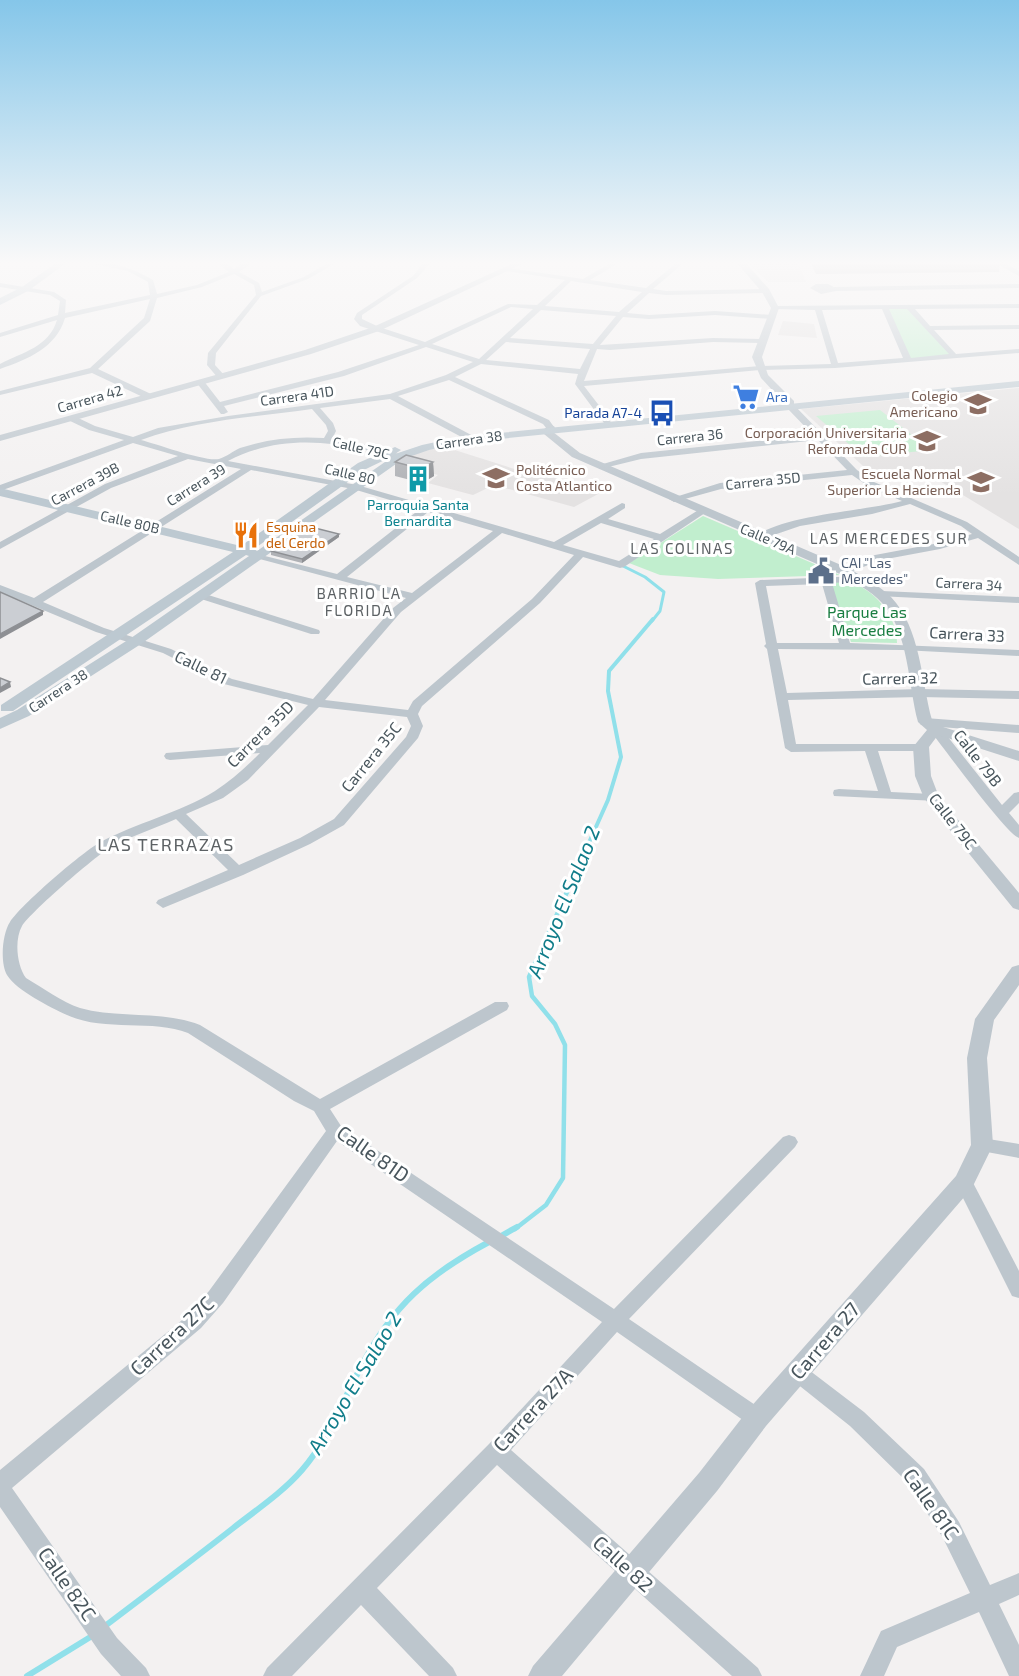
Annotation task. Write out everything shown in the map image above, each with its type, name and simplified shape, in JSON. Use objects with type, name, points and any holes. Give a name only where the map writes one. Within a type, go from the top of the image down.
[{"type":"main road","name":"Carrera 38","points":[[0,724],[23,713],[136,641],[354,487],[393,455],[418,443],[468,436],[1019,383]]},
{"type":"main road","name":"Carrera 38","points":[[549,429],[607,421],[790,405]]},
{"type":"main road","name":"Carrera 38","points":[[0,712],[240,552],[374,459],[393,455]]},
{"type":"main road","name":"Calle 80B","points":[[0,490],[63,511]]},
{"type":"main road","name":"Calle 80B","points":[[0,499],[150,530],[257,557]]},
{"type":"street","points":[[0,367],[49,344],[54,339]]},
{"type":"street","points":[[0,383],[4,392],[93,370],[126,339]]},
{"type":"street","points":[[221,376],[211,365],[212,353],[223,339]]},
{"type":"street","name":"Carrera 42","points":[[0,438],[308,352],[344,339]]},
{"type":"street","points":[[407,339],[480,362],[582,372]]},
{"type":"street","points":[[219,405],[341,374],[440,339]]},
{"type":"street","points":[[579,384],[582,372],[600,339]]},
{"type":"street","points":[[827,339],[835,366]]},
{"type":"street","points":[[899,339],[908,360]]},
{"type":"street","points":[[939,339],[954,356]]},
{"type":"street","points":[[504,340],[595,348],[628,348],[727,340],[761,341],[757,357],[760,368],[769,381],[854,472],[871,484],[908,502],[941,513],[981,534],[1019,562]]},
{"type":"street","name":"Carrera 41D","points":[[0,490],[130,441],[177,426],[390,396],[449,377],[480,362],[504,340]]},
{"type":"street","points":[[579,384],[760,368],[835,366],[1019,351]]},
{"type":"street","points":[[93,370],[148,396]]},
{"type":"street","name":"Calle 79A","points":[[449,377],[546,422],[549,429],[576,455],[862,579],[882,594],[894,607],[902,622],[930,725]]},
{"type":"street","points":[[200,381],[228,418]]},
{"type":"street","points":[[579,384],[607,421]]},
{"type":"street","points":[[390,396],[468,436]]},
{"type":"street","name":"Calle 79C","points":[[315,407],[330,425],[332,431],[326,441],[393,455]]},
{"type":"street","name":"Calle 80","points":[[71,418],[92,429],[130,441],[187,456],[354,487],[620,565],[662,538]]},
{"type":"street","name":"Carrera 36","points":[[600,466],[641,456],[819,437]]},
{"type":"street","name":"Carrera 39","points":[[219,462],[244,449],[274,443],[326,441]]},
{"type":"street","name":"Carrera 39B","points":[[0,546],[130,476],[187,456]]},
{"type":"street","name":"Carrera 39","points":[[34,603],[250,467]]},
{"type":"street","name":"Carrera 35D","points":[[674,499],[720,486],[854,472]]},
{"type":"street","points":[[762,536],[800,522],[881,510],[908,502]]},
{"type":"street","points":[[555,546],[622,506]]},
{"type":"street","points":[[339,578],[427,508]]},
{"type":"street","points":[[599,519],[662,538],[704,511]]},
{"type":"street","name":"Carrera 35D","points":[[16,924],[66,875],[102,847],[218,795],[243,777],[316,703],[379,628],[414,597],[500,530]]},
{"type":"street","points":[[844,571],[879,557],[940,546],[981,534]]},
{"type":"street","name":"Carrera 35C","points":[[163,903],[238,872],[339,822],[412,738],[417,726],[412,714],[417,704],[536,601],[581,553]]},
{"type":"street","name":"Calle 80B","points":[[257,557],[414,597]]},
{"type":"street","points":[[862,579],[759,583],[791,748],[921,747],[930,725]]},
{"type":"street","points":[[826,580],[845,646]]},
{"type":"street","name":"Calle 81","points":[[0,588],[115,634],[167,651],[228,682],[316,703],[412,714]]},
{"type":"street","name":"Carrera 34","points":[[882,594],[1019,600]]},
{"type":"street","points":[[202,596],[315,632]]},
{"type":"street","name":"Carrera 33","points":[[770,646],[845,646],[1019,653]]},
{"type":"street","name":"Carrera 32","points":[[782,697],[920,693],[1019,695]]},
{"type":"street","points":[[930,725],[1019,729]]},
{"type":"street","points":[[930,725],[1019,756]]},
{"type":"street","name":"Calle 79B","points":[[930,725],[1019,834]]},
{"type":"street","name":"Calle 79C","points":[[921,747],[923,776],[932,798],[1019,904]]},
{"type":"street","points":[[170,756],[271,748]]},
{"type":"street","points":[[871,748],[885,794]]},
{"type":"street","points":[[839,793],[932,798]]},
{"type":"street","points":[[1001,813],[1019,796]]},
{"type":"street","points":[[178,814],[238,872]]},
{"type":"street","name":"Calle 81D","points":[[16,924],[10,939],[10,955],[13,972],[21,982],[74,1012],[113,1019],[179,1023],[194,1029],[253,1068],[320,1107],[335,1131],[503,1242],[615,1322],[757,1418]]},
{"type":"street","points":[[1019,971],[985,1019],[977,1058],[982,1145],[1019,1151]]},
{"type":"street","points":[[320,1107],[501,1006]]},
{"type":"street","name":"Carrera 27C","points":[[0,1484],[194,1322],[216,1297],[335,1131]]},
{"type":"street","name":"Carrera 27A","points":[[275,1676],[496,1451],[615,1322],[789,1142]]},
{"type":"street","name":"Carrera 27","points":[[543,1676],[708,1482],[757,1418],[963,1182],[982,1145]]},
{"type":"street","points":[[963,1182],[1019,1290]]},
{"type":"street","name":"Calle 81C","points":[[798,1373],[857,1419],[916,1476],[951,1530],[1019,1670]]},
{"type":"street","name":"Calle 82","points":[[496,1451],[750,1676]]},
{"type":"street","name":"Calle 82C","points":[[0,1489],[109,1646],[138,1676]]},
{"type":"street","points":[[872,1676],[889,1639],[1019,1584]]},
{"type":"street","points":[[361,1588],[445,1676]]},
{"type":"shaded area","name":"Corporación Universitaria Reformada CUR","points":[[1019,388],[1019,529],[920,469],[875,477],[801,409]]},
{"type":"shaded area","name":"Politécnico Costa Atlantico","points":[[442,446],[527,473],[581,483],[600,493],[574,507],[494,485],[473,495],[428,483],[438,475],[397,463],[407,456]]},
{"type":"green space","points":[[899,339],[939,339],[954,356],[908,360]]},
{"type":"green space","points":[[880,410],[931,450],[864,457],[816,416]]},
{"type":"green space","name":"Parque Las Mercedes","points":[[703,516],[840,575],[718,579],[660,575],[629,563]]},
{"type":"green space","name":"Parque Las Mercedes","points":[[847,581],[866,590],[882,604],[893,622],[897,643],[851,642],[830,583]]},
{"type":"building","points":[[406,455],[433,462],[422,469],[395,462]]},
{"type":"building","points":[[307,526],[339,534],[302,559],[271,551]]},
{"type":"building","points":[[0,592],[43,611],[0,634]]},
{"type":"building","points":[[0,678],[10,682],[0,688]]},
{"type":"waterway","name":"Arroyo El Salao 2","points":[[621,565],[645,577],[664,592],[660,611],[652,621]]},
{"type":"waterway","name":"Arroyo El Salao 2","points":[[570,885],[608,800],[621,757],[608,691],[609,671],[653,619]]},
{"type":"waterway","name":"Arroyo El Salao 2","points":[[515,1229],[546,1205],[563,1178],[565,1045],[555,1024],[532,996],[529,977],[571,883]]},
{"type":"waterway","name":"Arroyo El Salao 2","points":[[501,1236],[517,1227]]},
{"type":"waterway","name":"Arroyo El Salao 2","points":[[105,1626],[286,1486],[302,1470],[320,1446],[373,1345],[399,1309],[448,1266],[489,1242]]},
{"type":"waterway","name":"Arroyo El Salao 2","points":[[27,1676],[92,1636]]},
{"type":"place","name":"Ara","points":[[746,397]]},
{"type":"place","name":"Colegio Americano","points":[[978,404]]},
{"type":"place","name":"Parada A7-4","points":[[662,413]]},
{"type":"place","name":"Corporación Universitaria Reformada CUR","points":[[927,441]]},
{"type":"place","name":"Politécnico Costa Atlantico","points":[[496,478]]},
{"type":"place","name":"Parroquia Santa Bernardita","points":[[418,479]]},
{"type":"place","name":"Escuela Normal Superior La Hacienda","points":[[981,482]]},
{"type":"place","name":"Esquina del Cerdo","points":[[246,535]]},
{"type":"place","name":"CAI \"Las Mercedes\"","points":[[821,571]]},
{"type":"district","name":"LAS MERCEDES SUR","points":[[889,539]]},
{"type":"district","name":"LAS COLINAS","points":[[682,549]]},
{"type":"district","name":"BARRIO LA FLORIDA","points":[[359,602]]},
{"type":"district","name":"LAS TERRAZAS","points":[[166,845]]}]
